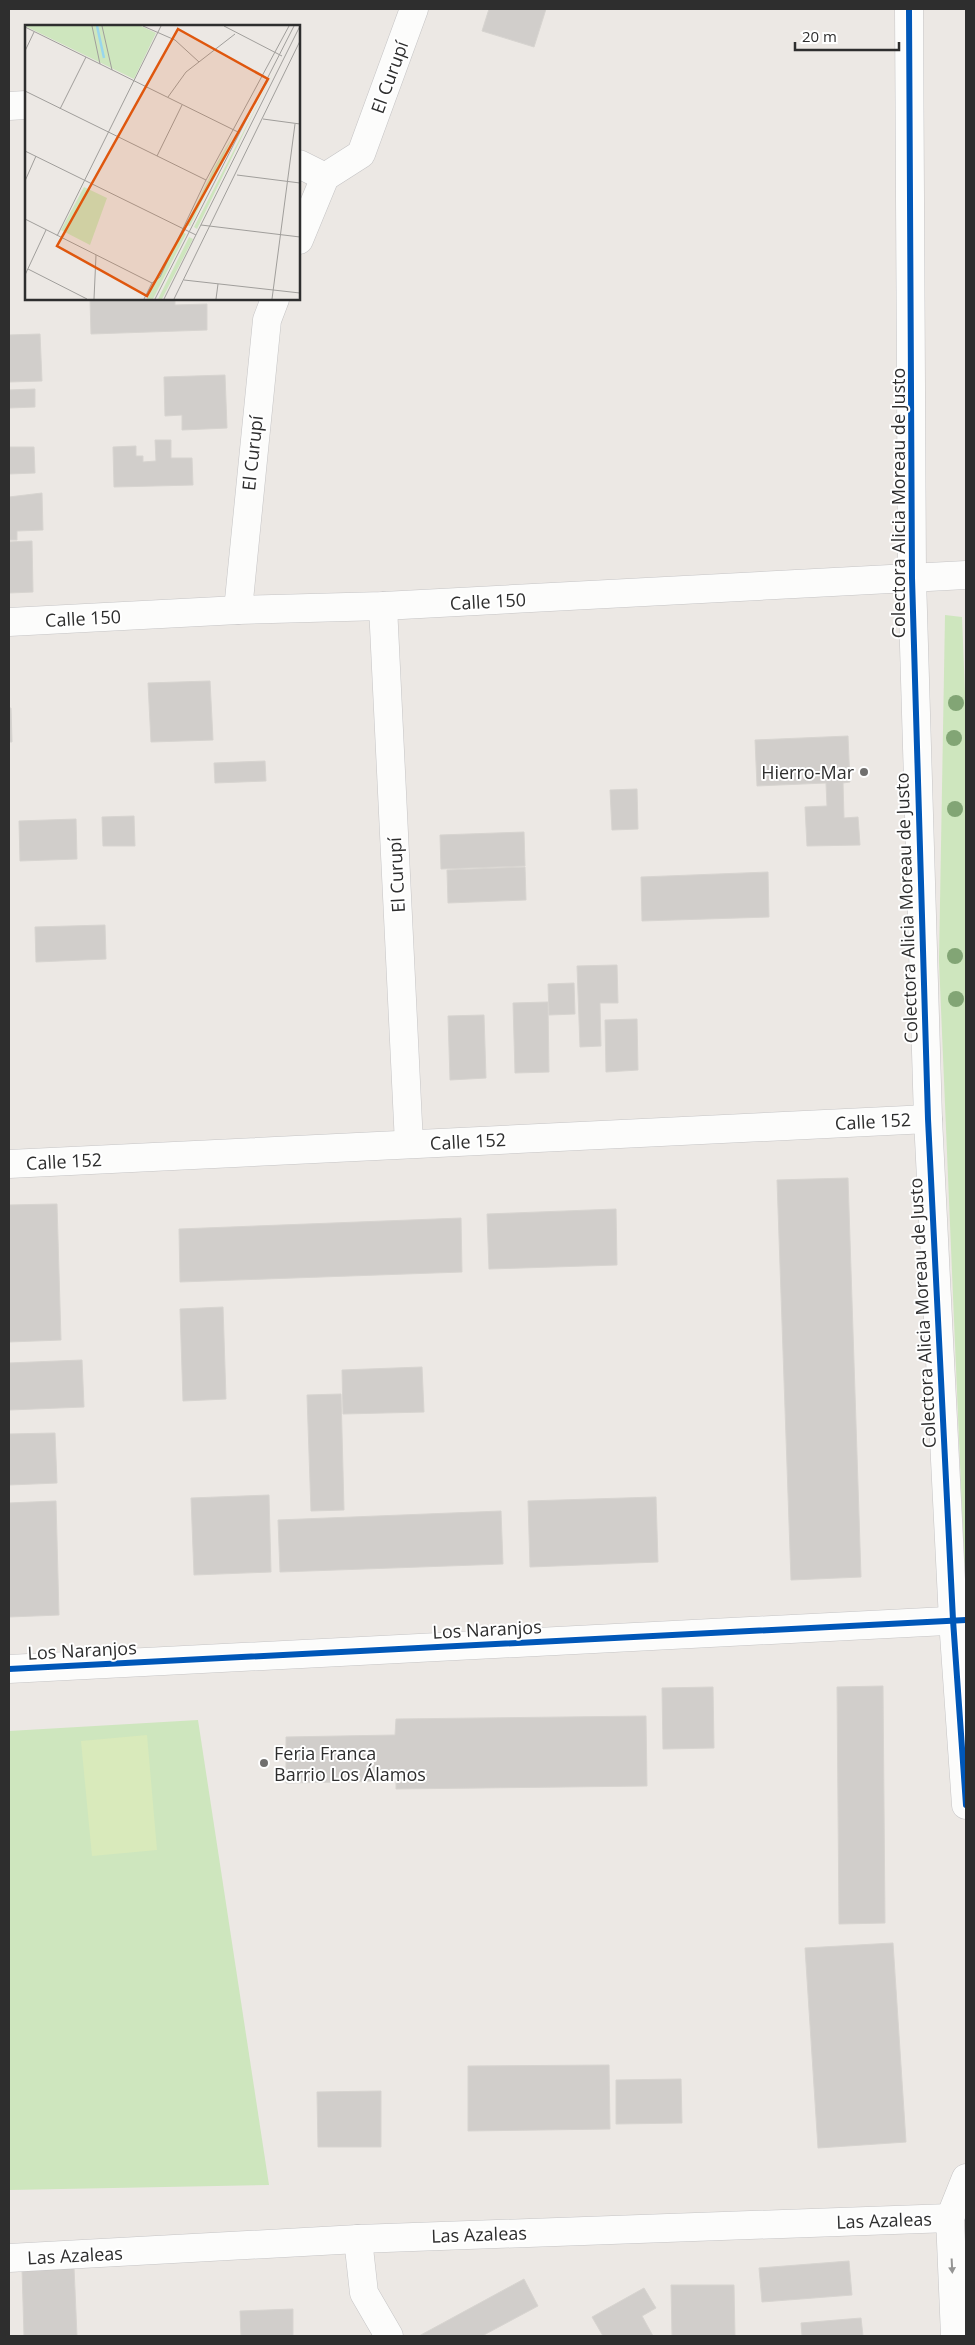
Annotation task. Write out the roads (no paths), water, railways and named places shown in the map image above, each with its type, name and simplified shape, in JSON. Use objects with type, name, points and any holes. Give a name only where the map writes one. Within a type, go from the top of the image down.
[{"type":"street","name":"El Curupí","points":[[324,176],[361,154],[414,9]]},
{"type":"street","name":"Colectora Alicia Moreau de Justo","points":[[909,9],[912,578],[928,1119],[960,1620],[966,1805]]},
{"type":"street","points":[[9,106],[25,105]]},
{"type":"street","points":[[300,164],[324,176],[300,237]]},
{"type":"street","name":"El Curupí","points":[[238,610],[267,320],[275,300]]},
{"type":"street","name":"Calle 150","points":[[9,622],[238,610],[383,606],[966,575]]},
{"type":"street","name":"El Curupí","points":[[383,606],[409,1144]]},
{"type":"street","name":"Calle 152","points":[[9,1164],[928,1119]]},
{"type":"street","name":"Los Naranjos","points":[[9,1669],[960,1620]]},
{"type":"street","points":[[955,2336],[950,2218],[966,2178]]},
{"type":"street","name":"Las Azaleas","points":[[9,2258],[358,2239],[950,2218]]},
{"type":"street","points":[[358,2239],[364,2293],[389,2336]]},
{"type":"place","name":"Hierro-Mar","points":[[864,772]]},
{"type":"place","name":"Feria Franca Barrio Los Álamos","points":[[264,1763]]}]
